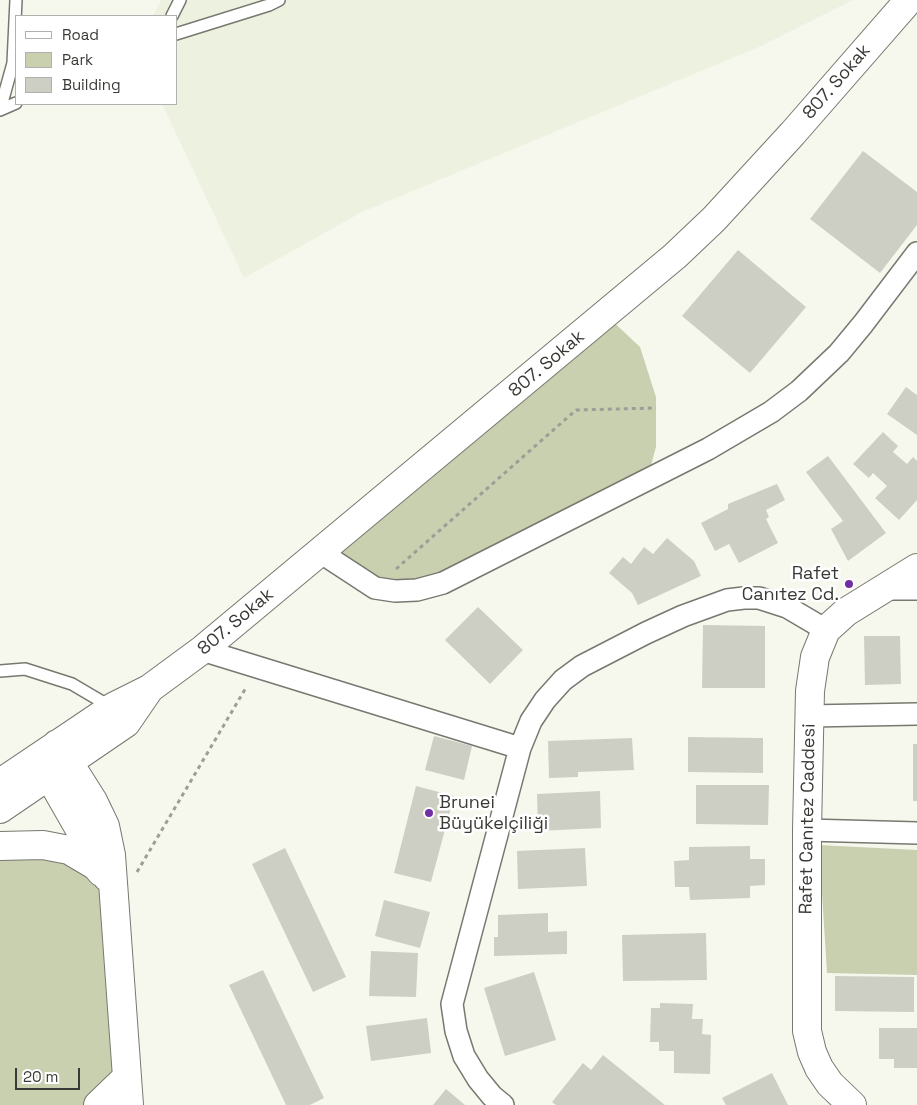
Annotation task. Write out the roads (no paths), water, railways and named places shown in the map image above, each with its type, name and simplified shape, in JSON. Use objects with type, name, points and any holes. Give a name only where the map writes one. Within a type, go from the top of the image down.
[{"type":"main road","name":"807. Sokak","points":[[0,809],[113,707],[149,689],[202,650],[675,256],[714,219],[793,133],[909,0]]},
{"type":"main road","name":"Rafet Canıtez Caddesi","points":[[852,1105],[830,1084],[820,1068],[812,1052],[807,1031],[806,830],[810,691],[815,657],[826,630],[846,612],[917,568]]},
{"type":"main road","name":"807. Sokak","points":[[0,783],[53,760],[126,723],[149,689]]},
{"type":"main road","points":[[53,760],[94,802],[105,826],[111,855],[124,882],[126,1078],[129,1105]]},
{"type":"main road","points":[[0,846],[43,845],[69,850],[124,882]]},
{"type":"main road","points":[[98,1105],[126,1078]]},
{"type":"street","points":[[320,552],[375,588],[395,591],[417,590],[443,583],[745,429],[799,391],[839,354],[917,253]]},
{"type":"street","points":[[885,589],[917,589]]},
{"type":"street","points":[[503,1105],[492,1096],[478,1079],[464,1056],[456,1031],[452,1004],[520,748],[531,720],[545,700],[563,680],[582,666],[610,650],[683,616],[728,600],[759,598],[787,607],[826,630]]},
{"type":"street","points":[[202,650],[520,748]]},
{"type":"street","points":[[809,716],[917,714]]},
{"type":"street","points":[[806,830],[917,833]]},
{"type":"lane","points":[[15,15],[16,0]]},
{"type":"lane","points":[[172,15],[180,0]]},
{"type":"lane","points":[[178,33],[269,5],[279,0]]},
{"type":"lane","points":[[0,110],[13,63],[15,21]]},
{"type":"lane","points":[[0,110],[15,103]]},
{"type":"lane","points":[[0,671],[25,669],[72,684],[113,707]]},
{"type":"place","name":"Rafet Canıtez Cd.","points":[[849,584]]},
{"type":"place","name":"Brunei Büyükelçiliği","points":[[429,813]]}]
